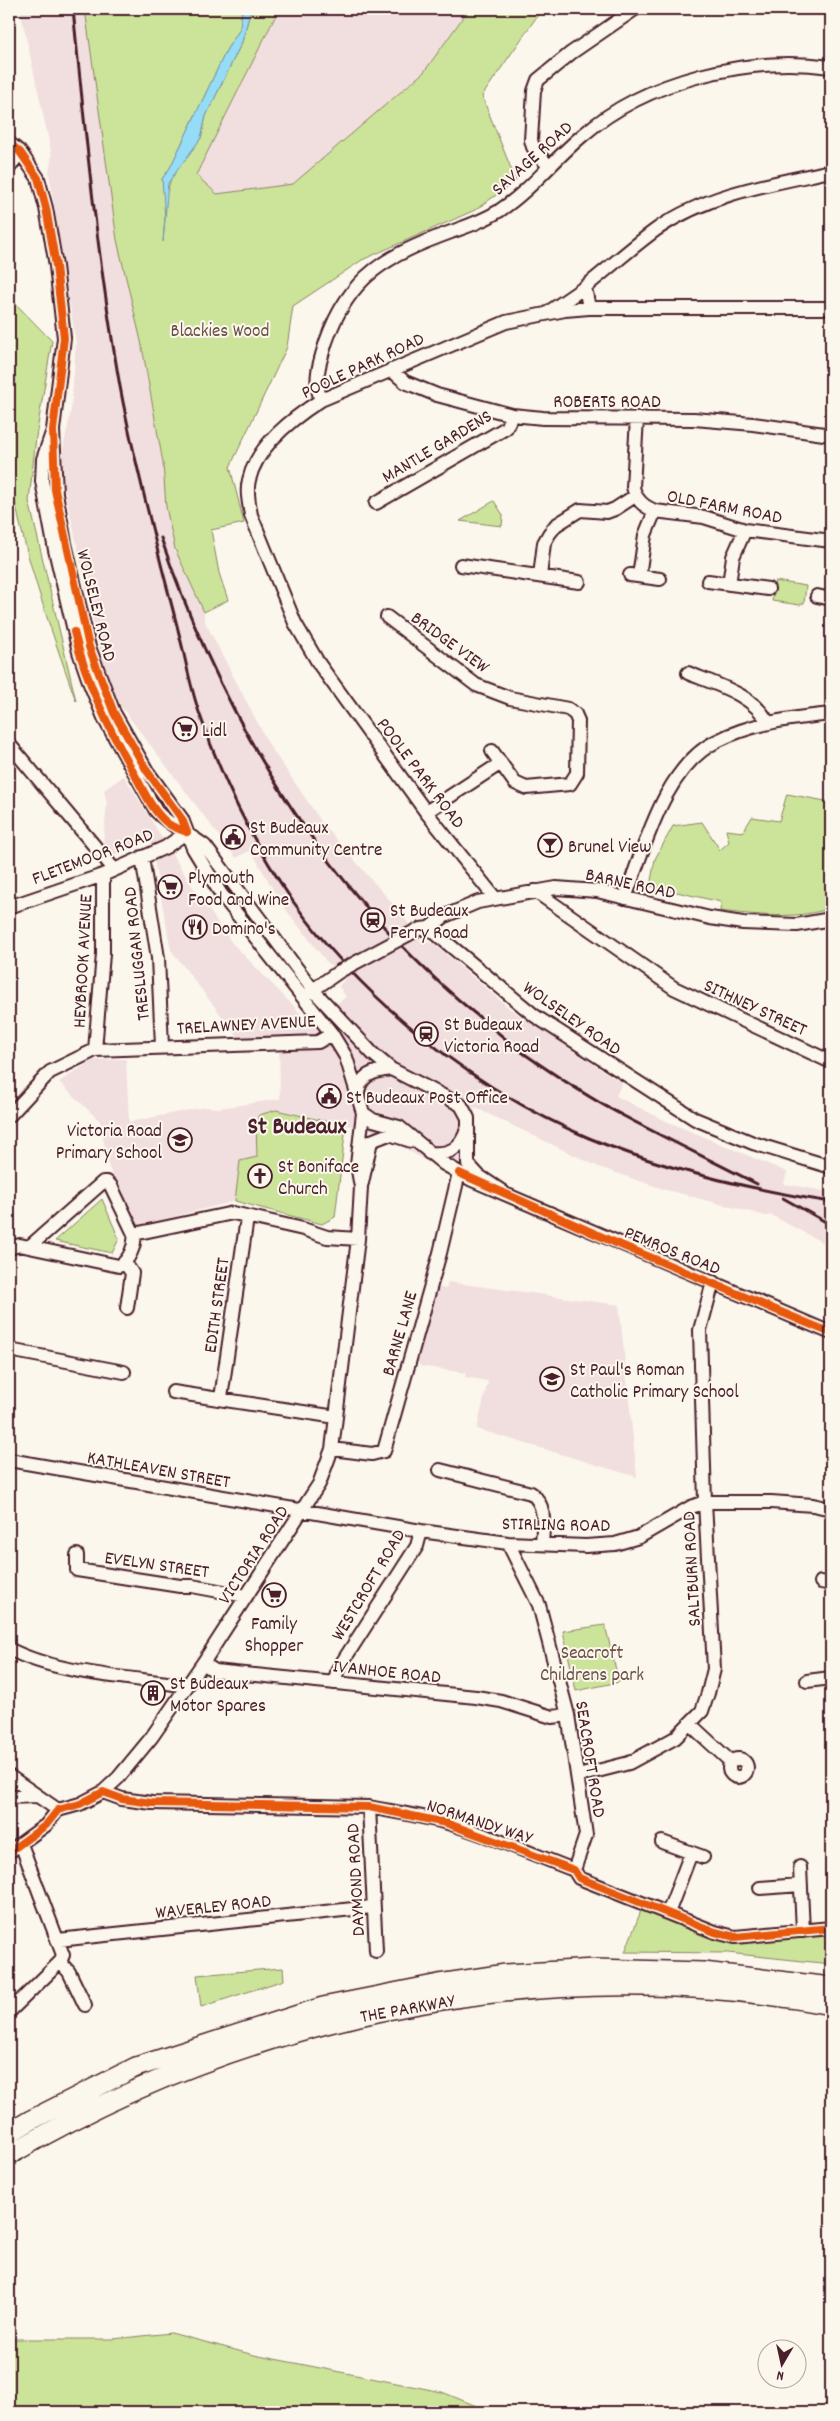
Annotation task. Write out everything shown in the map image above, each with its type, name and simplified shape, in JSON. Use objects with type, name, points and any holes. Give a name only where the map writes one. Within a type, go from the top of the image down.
[{"type":"highway","name":"THE PARKWAY","points":[[9,2134],[31,2120],[136,2067],[323,2007],[420,1987],[506,1974],[595,1969],[703,1972],[831,1987]]},
{"type":"highway","name":"THE PARKWAY","points":[[9,2155],[58,2126],[154,2080],[234,2051],[314,2026],[376,2011],[502,1991],[611,1986],[732,1990],[784,1996],[831,2005]]},
{"type":"street","points":[[549,167],[533,148],[531,140],[534,91],[538,80],[555,64],[635,9]]},
{"type":"street","name":"SAVAGE ROAD","points":[[321,400],[316,388],[319,367],[332,324],[342,306],[362,279],[374,267],[449,232],[478,223],[500,210],[529,187],[583,134],[624,107],[659,90],[730,69],[791,64],[831,67]]},
{"type":"street","name":"WOLSELEY ROAD","points":[[9,142],[20,152],[38,178],[46,208],[63,329],[61,372],[53,430],[56,493],[89,647],[114,713],[147,771],[182,819],[193,848],[221,894],[308,993],[391,1069],[461,1105]]},
{"type":"street","points":[[9,168],[20,152]]},
{"type":"street","points":[[547,313],[585,287],[657,229],[685,213],[728,194],[831,171]]},
{"type":"street","points":[[585,287],[589,308]]},
{"type":"street","name":"POOLE PARK ROAD","points":[[495,898],[426,812],[319,664],[295,623],[251,515],[248,497],[249,480],[254,464],[264,449],[280,432],[299,414],[321,400],[506,322],[547,313],[589,308],[831,308]]},
{"type":"street","name":"ROBERTS ROAD","points":[[391,370],[405,382],[437,394],[512,415],[543,418],[694,419],[753,424],[831,435]]},
{"type":"street","name":"MANTLE GARDENS","points":[[376,503],[506,428],[512,415]]},
{"type":"street","points":[[540,576],[544,543],[556,525],[580,510],[607,512],[635,496],[633,487],[637,418]]},
{"type":"street","name":"OLD FARM ROAD","points":[[635,496],[646,507],[655,511],[704,517],[745,530],[831,542]]},
{"type":"street","points":[[655,511],[645,535],[634,575],[660,579]]},
{"type":"street","points":[[729,584],[733,557],[745,530]]},
{"type":"street","points":[[461,565],[579,582]]},
{"type":"street","points":[[708,581],[768,589]]},
{"type":"street","points":[[817,596],[831,599]]},
{"type":"street","name":"BRIDGE VIEW","points":[[387,617],[476,686],[510,698],[568,709],[576,714],[578,721],[577,773],[570,784],[561,786],[520,786],[492,751]]},
{"type":"street","points":[[688,673],[703,672],[763,711],[768,723]]},
{"type":"street","points":[[625,898],[671,785],[686,766],[715,741],[734,733],[768,723],[831,714]]},
{"type":"street","points":[[9,744],[108,871]]},
{"type":"street","points":[[426,812],[501,763]]},
{"type":"street","name":"FLETEMOOR ROAD","points":[[9,907],[108,871],[166,847],[187,832]]},
{"type":"street","name":"TRESLUGGAN ROAD","points":[[142,857],[158,958],[162,1046]]},
{"type":"street","name":"HEYBROOK AVENUE","points":[[95,1050],[108,871]]},
{"type":"street","name":"BARNE ROAD","points":[[423,929],[444,916],[478,902],[556,888],[625,898],[710,918],[743,923],[797,925],[830,923]]},
{"type":"street","name":"SITHNEY STREET","points":[[535,891],[664,982],[831,1062]]},
{"type":"street","points":[[308,993],[340,971],[423,929]]},
{"type":"street","name":"WOLSELEY ROAD","points":[[423,929],[535,1016],[695,1119],[753,1143],[831,1167]]},
{"type":"street","name":"WOLSELEY ROAD","points":[[308,993],[346,1057],[358,1096]]},
{"type":"street","name":"TRELAWNEY AVENUE","points":[[95,1050],[162,1046],[318,1042],[332,1034]]},
{"type":"street","points":[[9,1116],[50,1072],[95,1050]]},
{"type":"street","points":[[358,1096],[360,1082],[368,1075],[391,1069]]},
{"type":"street","name":"VICTORIA ROAD","points":[[358,1096],[363,1113],[358,1165],[361,1187]]},
{"type":"street","name":"PEMROS ROAD","points":[[461,1105],[468,1118],[468,1164],[479,1176],[503,1192]]},
{"type":"street","name":"PEMROS ROAD","points":[[363,1113],[373,1120],[398,1127],[415,1142],[458,1173],[609,1240],[831,1333]]},
{"type":"street","points":[[429,1152],[447,1153],[454,1149],[465,1136],[468,1127]]},
{"type":"street","name":"VICTORIA ROAD","points":[[58,1810],[80,1804],[103,1792],[118,1778],[151,1738],[203,1663],[319,1484],[332,1449],[358,1239],[361,1187],[371,1141],[388,1134],[415,1142]]},
{"type":"street","name":"BARNE LANE","points":[[332,1449],[372,1454],[384,1451],[438,1262],[458,1173]]},
{"type":"street","points":[[9,1248],[20,1245],[29,1247],[119,1266],[125,1263],[136,1242],[111,1186],[107,1182],[103,1182],[29,1247]]},
{"type":"street","points":[[134,1234],[233,1213],[247,1218],[303,1229],[327,1237],[358,1239]]},
{"type":"street","name":"EDITH STREET","points":[[221,1398],[247,1218]]},
{"type":"street","points":[[125,1263],[132,1273],[128,1308]]},
{"type":"street","name":"SALTBURN ROAD","points":[[578,1776],[629,1763],[675,1738],[702,1711],[708,1693],[714,1668],[705,1502],[700,1330],[713,1282]]},
{"type":"street","points":[[9,1350],[124,1372]]},
{"type":"street","points":[[173,1392],[336,1417]]},
{"type":"street","name":"KATHLEAVEN STREET","points":[[9,1460],[234,1500],[303,1510]]},
{"type":"street","points":[[445,1474],[531,1493],[540,1499],[543,1510],[542,1544]]},
{"type":"street","name":"STIRLING ROAD","points":[[303,1510],[421,1531],[508,1543],[586,1546],[615,1544],[639,1537],[691,1507],[705,1502],[771,1502],[813,1505],[831,1509]]},
{"type":"street","name":"WESTCROFT ROAD","points":[[334,1683],[338,1669],[417,1546],[421,1531]]},
{"type":"street","name":"SEACROFT ROAD","points":[[508,1543],[539,1605],[568,1715],[586,1835],[574,1870]]},
{"type":"street","name":"EVELYN STREET","points":[[77,1555],[77,1570],[180,1586],[192,1586],[246,1596]]},
{"type":"street","points":[[9,1649],[30,1660],[72,1670],[187,1686]]},
{"type":"street","name":"IVANHOE ROAD","points":[[203,1663],[215,1671],[501,1701],[552,1717],[568,1715]]},
{"type":"street","points":[[807,1681],[831,1678]]},
{"type":"street","points":[[690,1724],[732,1762]]},
{"type":"street","points":[[9,1776],[58,1810],[46,1825],[9,1852]]},
{"type":"street","name":"NORMANDY WAY","points":[[103,1792],[122,1799],[152,1803],[369,1807],[446,1823],[574,1870],[579,1878],[715,1932],[735,1936],[831,1928]]},
{"type":"street","points":[[9,1798],[36,1796]]},
{"type":"street","name":"DAYMOND ROAD","points":[[369,1807],[372,1907],[376,1952]]},
{"type":"street","points":[[662,1842],[697,1855],[668,1913]]},
{"type":"street","points":[[9,2012],[60,1962],[63,1955],[21,1844]]},
{"type":"street","points":[[800,1867],[803,1931]]},
{"type":"street","points":[[760,1888],[801,1885]]},
{"type":"street","name":"WAVERLEY ROAD","points":[[58,1940],[372,1907]]},
{"type":"street","points":[[60,1962],[69,1972],[85,2005]]},
{"type":"shaded area","points":[[20,9],[85,9],[117,240],[141,341],[163,466],[167,509],[175,549],[204,612],[204,620],[269,745],[323,824],[404,917],[420,941],[433,943],[510,1009],[622,1083],[616,1096],[666,1121],[787,1172],[784,1184],[831,1192],[831,1247],[771,1215],[766,1216],[663,1189],[599,1167],[474,1107],[477,1130],[472,1155],[452,1177],[378,1132],[276,1110],[256,1122],[257,1158],[240,1161],[235,1201],[137,1226],[109,1168],[100,1121],[59,1082],[93,1060],[126,1059],[129,1122],[205,1107],[220,1108],[280,1099],[279,1039],[238,1037],[171,950],[150,840],[113,855],[103,844],[107,804],[104,790],[124,776],[190,883],[232,943],[310,1023],[346,997],[339,986],[345,979],[326,961],[280,902],[251,850],[236,858],[120,705],[103,665],[63,481],[63,449],[71,411],[76,343],[49,173],[52,155]]},
{"type":"shaded area","points":[[279,9],[469,9],[424,72],[293,184],[217,194],[196,175]]},
{"type":"shaded area","name":"St Paul's Roman Catholic Primary School","points":[[448,1282],[619,1305],[637,1477],[477,1429],[488,1381],[465,1377],[466,1373],[420,1366],[415,1357],[436,1287],[446,1289]]},
{"type":"green space","name":"Blackies Wood","points":[[85,9],[242,9],[240,29],[227,49],[170,168],[162,179],[167,192],[172,175],[201,138],[206,116],[242,42],[251,9],[279,9],[196,175],[217,194],[293,184],[424,72],[469,9],[542,9],[482,96],[516,181],[475,210],[362,260],[293,306],[287,347],[230,467],[244,523],[211,530],[219,573],[228,600],[204,612],[175,549],[166,507],[163,463],[141,341],[117,240]]},
{"type":"green space","points":[[9,297],[52,341],[36,437],[29,501],[76,701],[28,556],[9,467]]},
{"type":"green space","points":[[494,501],[503,515],[502,526],[460,521]]},
{"type":"green space","points":[[775,581],[806,586],[804,603],[800,605],[772,601]]},
{"type":"green space","points":[[787,794],[831,802],[831,908],[818,912],[790,915],[762,915],[720,911],[721,902],[650,886],[655,859],[673,826],[702,822],[720,850],[729,842],[726,830],[743,832],[752,817],[779,821]]},
{"type":"green space","points":[[276,1110],[346,1126],[335,1217],[322,1224],[235,1201],[240,1161],[257,1157],[256,1122],[259,1115]]},
{"type":"green space","points":[[102,1199],[119,1239],[112,1253],[55,1241]]},
{"type":"green space","name":"Seacroft Childrens park","points":[[605,1625],[619,1682],[576,1691],[563,1631]]},
{"type":"green space","points":[[644,1903],[715,1932],[831,1928],[831,1964],[728,1953],[625,1952]]},
{"type":"green space","points":[[283,1968],[284,1980],[201,2007],[197,1975]]},
{"type":"green space","points":[[171,2333],[254,2355],[442,2392],[491,2412],[9,2412],[9,2339],[113,2339]]},
{"type":"water","points":[[242,9],[251,9],[242,42],[206,116],[201,138],[168,183],[163,242],[165,218],[162,179],[170,168],[227,49],[240,29]]},
{"type":"railway","points":[[73,9],[87,147],[104,284],[134,456],[198,710],[229,789],[252,835],[278,879],[321,937],[353,973],[388,1007],[425,1039],[505,1095],[546,1118],[589,1138],[648,1160],[708,1177],[769,1191],[831,1202]]},
{"type":"railway","points":[[161,538],[186,606],[215,672],[248,735],[284,797],[325,855],[370,911],[419,963],[473,1012],[526,1055],[607,1107],[757,1184]]},
{"type":"railway","points":[[783,1198],[831,1225]]},
{"type":"cycle path","points":[[9,143],[20,152],[38,178],[46,208],[56,266],[64,338],[53,430],[55,490],[89,647],[114,713],[147,771],[182,819],[187,832]]},
{"type":"cycle path","points":[[74,632],[92,689],[117,742],[146,795],[153,807],[166,822],[173,827],[187,832]]},
{"type":"cycle path","points":[[459,1173],[609,1240],[831,1333]]},
{"type":"cycle path","points":[[9,1852],[46,1825],[58,1810],[80,1804],[103,1792],[122,1799],[152,1803],[369,1807],[446,1823],[574,1870],[579,1878],[715,1932],[735,1937],[831,1928]]},
{"type":"place","name":"Lidl","points":[[185,729]]},
{"type":"place","name":"St Budeaux Community Centre","points":[[233,837]]},
{"type":"place","name":"Brunel View","points":[[550,845]]},
{"type":"place","name":"Plymouth Food and Wine","points":[[170,887]]},
{"type":"place","name":"St Budeaux Ferry Road","points":[[373,920]]},
{"type":"place","name":"Domino's","points":[[195,927]]},
{"type":"place","name":"St Budeaux Victoria Road","points":[[426,1034]]},
{"type":"place","name":"St Budeaux Post Office","points":[[329,1096]]},
{"type":"place","name":"Victoria Road Primary School","points":[[180,1140]]},
{"type":"place","name":"St Boniface Church","points":[[260,1176]]},
{"type":"place","name":"St Paul's Roman Catholic Primary School","points":[[552,1379]]},
{"type":"place","name":"Family Shopper","points":[[274,1595]]},
{"type":"place","name":"St Budeaux Motor Spares","points":[[153,1693]]},
{"type":"district","name":"St Budeaux","points":[[297,1125]]}]
